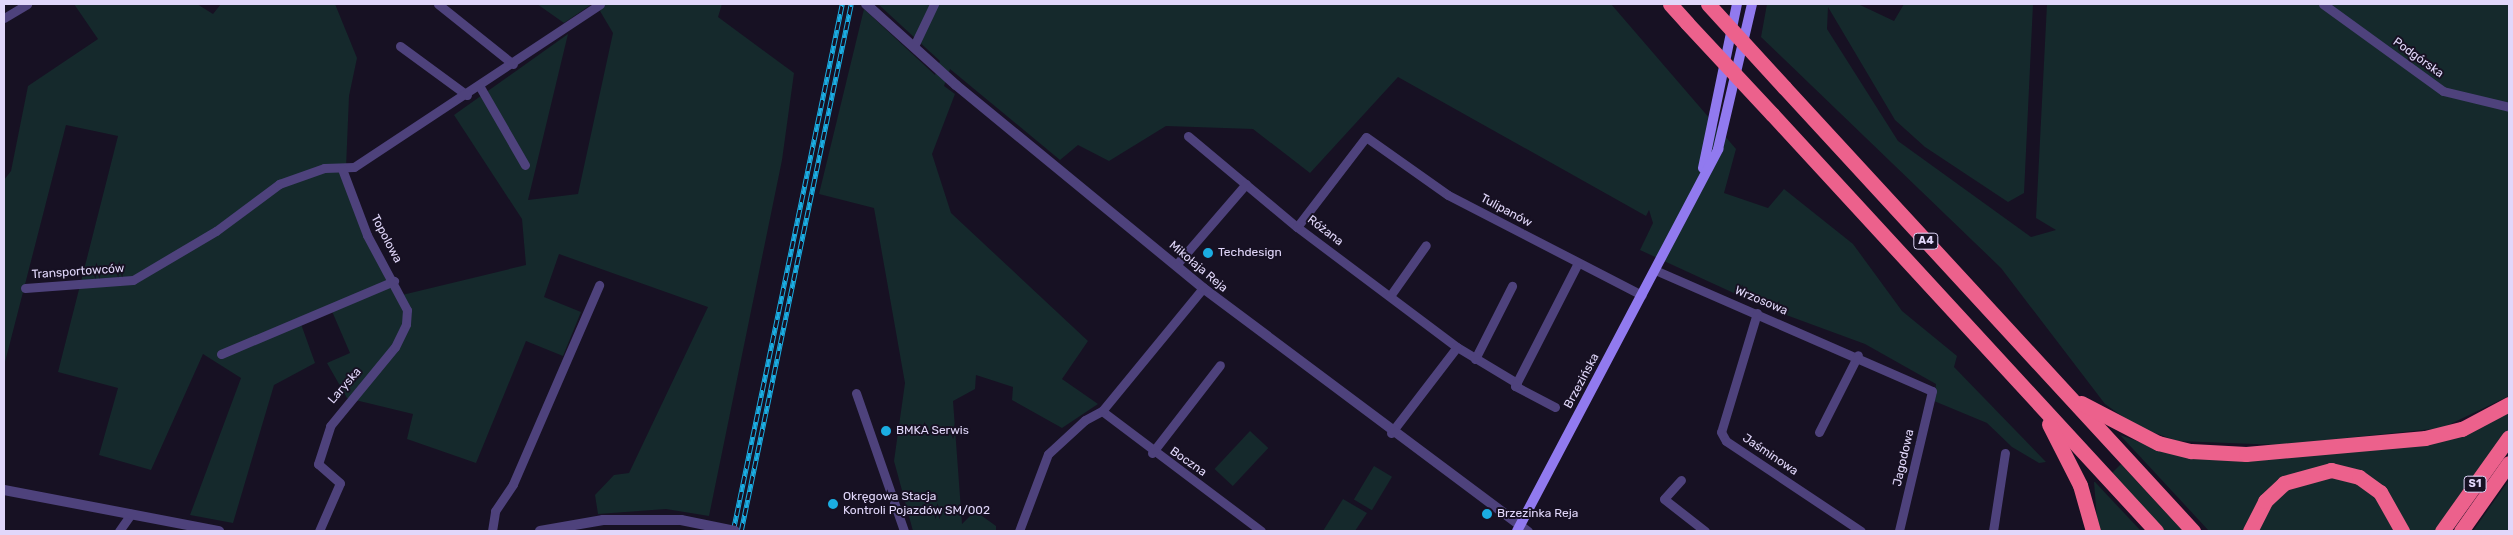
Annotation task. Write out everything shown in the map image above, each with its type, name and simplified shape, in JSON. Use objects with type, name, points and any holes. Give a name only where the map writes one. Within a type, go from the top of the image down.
[{"type":"highway","name":"A4","points":[[1670,4],[2156,531]]},
{"type":"highway","name":"A4","points":[[1708,4],[2193,531]]},
{"type":"highway","points":[[2067,395],[2158,443],[2227,454],[2425,438],[2462,429],[2509,404]]},
{"type":"highway","points":[[2039,405],[2080,485],[2093,531]]},
{"type":"highway","name":"S1","points":[[2442,531],[2509,437]]},
{"type":"highway","name":"S1","points":[[2461,531],[2509,463]]},
{"type":"highway","points":[[2250,531],[2265,501],[2284,483],[2331,470],[2359,477],[2380,492],[2402,531]]},
{"type":"main road","name":"Brzezińska","points":[[1696,190],[1707,159],[1738,4]]},
{"type":"main road","name":"Brzezińska","points":[[1518,528],[1718,149],[1752,4]]},
{"type":"street","points":[[4,18],[27,4]]},
{"type":"street","points":[[438,4],[514,64]]},
{"type":"street","points":[[342,169],[354,167],[467,96],[600,4]]},
{"type":"street","name":"Mikołaja Reja","points":[[866,4],[956,85],[1203,288],[1518,528],[1528,531]]},
{"type":"street","points":[[918,50],[934,4]]},
{"type":"street","name":"Podgórska","points":[[2323,4],[2443,91],[2509,107]]},
{"type":"street","points":[[400,46],[467,96]]},
{"type":"street","points":[[480,87],[525,165]]},
{"type":"street","name":"Różana","points":[[1188,136],[1297,227],[1457,347],[1555,407]]},
{"type":"street","name":"Tulipanów","points":[[1297,227],[1366,137],[1448,195],[1642,295]]},
{"type":"street","name":"Transportowców","points":[[25,288],[133,280],[216,231],[279,184],[324,168],[342,169]]},
{"type":"street","name":"Topolowa","points":[[221,354],[394,281],[367,235],[342,169]]},
{"type":"street","points":[[1176,265],[1246,184]]},
{"type":"street","points":[[1390,296],[1426,246]]},
{"type":"street","points":[[1516,384],[1578,263]]},
{"type":"street","name":"Wrzosowa","points":[[1655,270],[1858,355],[1932,391]]},
{"type":"street","name":"Laryska","points":[[319,531],[340,483],[318,464],[330,426],[395,347],[406,324],[407,310],[394,281]]},
{"type":"street","points":[[492,531],[495,511],[513,484],[599,285]]},
{"type":"street","points":[[1475,359],[1512,286]]},
{"type":"street","points":[[1019,531],[1048,454],[1061,438],[1102,411],[1203,288]]},
{"type":"street","name":"Jaśminowa","points":[[1757,313],[1721,432],[1726,441],[1861,531]]},
{"type":"street","points":[[1391,432],[1457,347]]},
{"type":"street","points":[[1819,432],[1858,355]]},
{"type":"street","points":[[1152,453],[1220,365]]},
{"type":"street","name":"Jagodowa","points":[[1899,531],[1932,391]]},
{"type":"street","points":[[856,393],[904,531]]},
{"type":"street","name":"Boczna","points":[[1102,411],[1152,453],[1261,531]]},
{"type":"street","points":[[1993,531],[2005,453]]},
{"type":"street","points":[[1682,480],[1664,499],[1705,531]]},
{"type":"street","points":[[4,490],[219,531]]},
{"type":"street","points":[[119,531],[131,514]]},
{"type":"street","points":[[540,531],[604,520],[680,520],[735,531]]},
{"type":"green space","points":[[74,4],[197,4],[213,14],[221,4],[335,4],[357,58],[349,96],[346,168],[374,252],[398,296],[526,265],[522,219],[454,115],[568,34],[528,200],[578,194],[613,33],[600,11],[605,4],[722,4],[718,17],[794,73],[782,160],[709,516],[666,509],[598,514],[595,495],[614,475],[629,473],[708,307],[559,254],[544,297],[581,312],[563,356],[526,341],[476,463],[407,439],[413,414],[347,398],[327,363],[350,353],[331,309],[301,324],[315,363],[274,385],[233,523],[190,515],[241,378],[203,354],[151,470],[99,455],[118,388],[58,372],[118,136],[66,125],[4,366],[4,180],[11,171],[28,86],[98,39]]},
{"type":"green space","points":[[537,4],[592,4],[564,23]]},
{"type":"green space","points":[[878,4],[1611,4],[1736,149],[1724,193],[1768,208],[1784,189],[1853,244],[1902,311],[1957,356],[1954,367],[2046,462],[2039,463],[2012,447],[1987,423],[1934,401],[1936,384],[1865,344],[1762,306],[1640,250],[1653,223],[1649,210],[1646,216],[1398,77],[1310,173],[1253,129],[1166,126],[1109,161],[1078,145],[1060,160],[950,69],[944,86],[955,94],[932,154],[951,213],[1088,341],[1062,379],[1098,404],[1062,428],[1012,400],[1013,387],[976,375],[975,389],[953,401],[962,524],[975,511],[996,526],[996,531],[913,531],[894,461],[905,383],[874,208],[819,194],[864,9],[935,75],[940,61]]},
{"type":"green space","points":[[1767,4],[1858,4],[1894,21],[1904,4],[2033,4],[2024,193],[2008,202],[1925,147],[1895,120],[1828,7],[1827,29],[1898,141],[2031,237],[2056,230],[2036,218],[2047,4],[2509,4],[2509,396],[2442,428],[2280,445],[2177,441],[2136,426],[2105,404],[2001,268],[1761,37]]},
{"type":"green space","points":[[2509,407],[2509,430],[2435,531],[2406,531],[2379,486],[2301,471],[2246,531],[2209,531],[2120,435],[2168,452],[2412,444]]},
{"type":"green space","points":[[1250,431],[1268,448],[1233,486],[1215,469]]},
{"type":"green space","points":[[2121,464],[2183,531],[2164,531],[2111,474]]},
{"type":"green space","points":[[1374,466],[1392,477],[1372,510],[1354,499]]},
{"type":"green space","points":[[2323,473],[2367,486],[2400,531],[2252,531],[2269,497]]},
{"type":"green space","points":[[2509,480],[2509,531],[2473,531],[2499,494]]},
{"type":"green space","points":[[2095,482],[2141,531],[2098,531]]},
{"type":"green space","points":[[1343,499],[1367,513],[1355,531],[1323,531]]},
{"type":"railway","points":[[733,531],[842,4]]},
{"type":"railway","points":[[741,531],[851,4]]},
{"type":"place","name":"Techdesign","points":[[1208,253]]},
{"type":"place","name":"BMKA Serwis","points":[[886,431]]},
{"type":"place","name":"Okręgowa Stacja Kontroli Pojazdów SM/002","points":[[833,504]]},
{"type":"place","name":"Brzezinka Reja","points":[[1487,514]]}]
